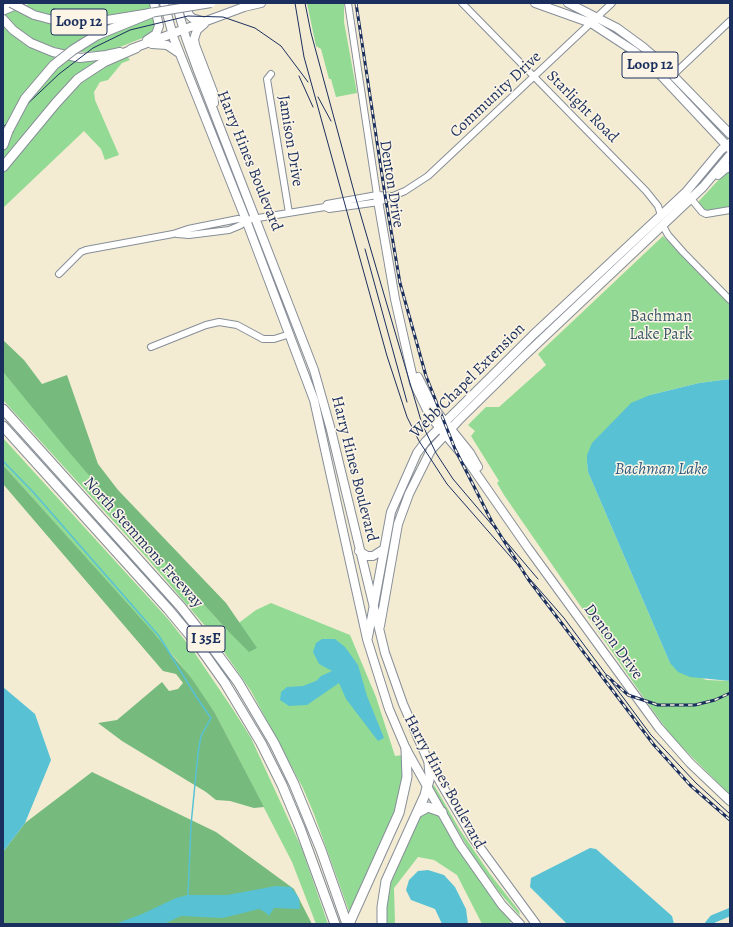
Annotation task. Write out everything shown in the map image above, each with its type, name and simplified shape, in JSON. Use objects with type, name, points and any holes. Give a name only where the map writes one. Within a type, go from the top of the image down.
[{"type":"highway","points":[[3,10],[20,3]]},
{"type":"highway","points":[[3,145],[8,131],[25,99],[54,65],[73,50],[97,35],[151,13]]},
{"type":"highway","points":[[3,167],[78,79],[104,62],[138,47]]},
{"type":"highway","name":"North Stemmons Freeway","points":[[3,409],[181,607],[231,672],[262,722],[294,784],[318,842],[342,912],[348,924]]},
{"type":"highway","name":"North Stemmons Freeway","points":[[3,426],[168,609],[198,645],[225,683],[261,743],[282,785],[303,835],[335,924]]},
{"type":"highway","points":[[348,924],[399,813],[407,777],[406,749]]},
{"type":"highway","points":[[382,924],[382,907],[386,881],[428,787],[430,776],[429,763]]},
{"type":"highway","points":[[417,813],[423,808],[428,807],[442,812]]},
{"type":"main road","name":"Loop 12","points":[[10,3],[34,15],[71,22],[95,22],[211,3]]},
{"type":"main road","points":[[123,51],[156,34],[159,26],[154,3]]},
{"type":"main road","name":"Harry Hines Boulevard","points":[[164,3],[180,54],[246,220],[314,400],[367,639],[389,710],[406,749],[464,851],[502,905],[520,924]]},
{"type":"main road","name":"Harry Hines Boulevard","points":[[176,3],[184,30],[210,100],[314,370],[331,430],[350,515],[379,630],[403,704],[429,763],[473,838],[533,921]]},
{"type":"main road","points":[[185,3],[189,15],[192,18],[206,22]]},
{"type":"main road","points":[[138,47],[244,7],[261,3]]},
{"type":"main road","name":"Loop 12","points":[[535,3],[590,23],[634,51],[729,145]]},
{"type":"main road","name":"Loop 12","points":[[568,3],[597,17],[636,41],[657,59],[730,134]]},
{"type":"main road","points":[[3,19],[13,30],[31,43],[60,54],[80,58],[106,55],[158,43],[174,48],[180,54]]},
{"type":"main road","points":[[206,22],[197,30],[194,39],[213,92],[214,110]]},
{"type":"main road","points":[[665,80],[672,80],[684,93],[691,94]]},
{"type":"main road","points":[[200,104],[210,100]]},
{"type":"main road","name":"Webb Chapel Extension","points":[[379,630],[398,524],[426,458],[458,420],[663,226],[689,196],[729,145]]},
{"type":"main road","name":"Webb Chapel Extension","points":[[367,639],[391,512],[417,453],[441,424],[533,335],[661,215],[709,180],[730,155]]},
{"type":"main road","points":[[709,180],[730,167]]},
{"type":"main road","name":"Denton Drive","points":[[378,198],[395,299],[412,369],[416,373],[441,424],[460,440],[483,476],[488,489]]},
{"type":"main road","points":[[661,215],[663,226]]},
{"type":"main road","points":[[594,278],[600,285]]},
{"type":"main road","points":[[290,334],[300,332]]},
{"type":"main road","points":[[533,335],[539,342]]},
{"type":"main road","points":[[500,380],[499,375],[512,362],[516,352]]},
{"type":"main road","points":[[458,420],[460,440]]},
{"type":"main road","points":[[322,432],[331,430]]},
{"type":"main road","name":"Denton Drive","points":[[448,431],[458,448],[528,548],[659,728],[690,764],[730,801]]},
{"type":"main road","points":[[404,508],[400,504],[410,480],[409,472]]},
{"type":"main road","points":[[340,518],[350,515]]},
{"type":"main road","points":[[359,551],[367,556],[373,556],[384,549]]},
{"type":"main road","points":[[367,639],[379,630]]},
{"type":"main road","points":[[524,924],[533,921]]},
{"type":"street","name":"Starlight Road","points":[[462,3],[646,191],[658,206],[661,215]]},
{"type":"street","name":"Community Drive","points":[[59,274],[81,252],[86,250],[174,234],[190,235],[229,230],[241,225],[246,220],[256,217],[325,207],[328,209],[391,196],[409,189],[423,181],[612,3]]},
{"type":"street","name":"Denton Drive","points":[[349,5],[378,198]]},
{"type":"street","points":[[673,75],[730,21]]},
{"type":"street","name":"Jamison Drive","points":[[272,74],[268,79],[289,213]]},
{"type":"street","points":[[689,196],[702,212],[706,214],[730,210]]},
{"type":"street","points":[[663,226],[668,235],[682,252],[730,300]]},
{"type":"street","points":[[151,347],[206,325],[219,322],[237,325],[263,339],[274,339],[290,334]]},
{"type":"green space","points":[[31,3],[151,3],[156,27],[150,35],[115,49],[104,51],[81,52],[60,49],[36,41],[28,36],[23,43],[45,53],[104,60],[95,64],[3,161],[3,152],[10,135],[3,133],[3,15]]},
{"type":"green space","points":[[307,3],[344,3],[344,22],[357,93],[336,97],[331,79],[329,79],[321,49],[316,46]]},
{"type":"green space","points":[[127,56],[130,60],[122,63],[108,80],[100,82],[94,92],[95,100],[119,155],[105,160],[101,149],[84,131],[3,208],[3,173],[69,95],[87,78],[104,66]]},
{"type":"green space","points":[[730,170],[730,208],[709,212],[704,210],[698,205],[699,201],[725,173]]},
{"type":"green space","name":"Bachman Lake Park","points":[[663,236],[730,305],[730,379],[699,383],[650,395],[587,455],[588,472],[670,663],[706,680],[730,681],[730,795],[672,737],[644,698],[504,495],[497,483],[499,481],[471,436],[475,431],[468,425],[486,407],[499,407],[546,365],[538,354]]},
{"type":"green space","points":[[3,340],[24,360],[42,384],[67,375],[98,464],[118,490],[226,603],[257,648],[249,652],[228,631],[148,544],[3,372]]},
{"type":"green space","points":[[3,372],[148,544],[228,631],[256,610],[271,603],[350,635],[376,697],[395,756],[403,755],[403,789],[392,821],[350,914],[314,814],[303,788],[251,691],[211,633],[147,558],[3,400]]},
{"type":"green space","points":[[3,438],[168,619],[194,652],[232,708],[251,738],[302,849],[328,924],[316,924],[292,862],[215,713],[177,660],[3,465]]},
{"type":"green space","points":[[3,465],[153,632],[192,679],[215,713],[264,807],[254,808],[230,801],[216,800],[206,792],[122,741],[98,723],[117,720],[162,682],[169,691],[178,689],[183,683],[176,674],[163,671],[3,484]]},
{"type":"green space","points":[[92,772],[216,832],[294,889],[312,924],[3,924],[3,852],[25,823]]},
{"type":"green space","points":[[434,785],[460,830],[490,874],[519,911],[520,916],[499,892],[471,853],[432,787]]},
{"type":"green space","points":[[425,810],[436,813],[475,873],[513,921],[507,924],[482,924],[457,875],[434,860],[418,857],[394,888],[395,924],[385,924],[387,892],[393,872],[420,814]]},
{"type":"water","name":"Bachman Lake","points":[[730,379],[730,681],[690,677],[678,672],[670,663],[588,472],[587,455],[592,443],[631,403],[650,395],[699,383]]},
{"type":"water","points":[[322,639],[335,639],[345,647],[358,665],[367,696],[384,738],[378,741],[346,699],[339,683],[307,705],[289,706],[280,700],[281,692],[287,687],[303,686],[316,681],[321,676],[332,671],[319,664],[313,652],[316,643]]},
{"type":"water","points":[[3,687],[35,714],[51,760],[25,823],[3,852]]},
{"type":"water","points":[[590,848],[596,849],[672,916],[674,924],[567,924],[530,887],[531,878]]},
{"type":"water","points":[[428,870],[444,875],[455,887],[466,909],[468,924],[442,924],[435,909],[411,900],[406,890],[409,880],[418,871]]},
{"type":"water","points":[[276,886],[291,887],[299,898],[300,909],[274,908],[269,916],[259,909],[223,918],[181,916],[164,924],[115,924],[142,914],[176,898],[188,895],[227,895]]},
{"type":"waterway","points":[[3,461],[34,493],[159,636],[211,718],[201,736],[198,753],[191,825],[188,895]]},
{"type":"waterway","points":[[709,924],[713,919],[730,912]]},
{"type":"tram line","points":[[295,3],[304,57],[387,356],[407,417],[419,441],[447,484],[564,618],[651,735],[696,783],[730,814]]},
{"type":"tram line","points":[[305,3],[311,33],[356,199],[422,424],[436,453],[453,479],[538,579]]},
{"type":"tram line","points":[[3,127],[59,74],[93,48],[130,30],[188,16],[223,17],[255,28],[281,46],[308,82]]},
{"type":"tram line","points":[[299,76],[313,107]]},
{"type":"tram line","points":[[318,97],[331,121]]},
{"type":"tram line","points":[[365,249],[407,402]]},
{"type":"railway","points":[[356,3],[400,283],[426,376],[455,449],[492,522],[528,579],[654,745],[690,785],[730,820]]},
{"type":"railway","points":[[607,676],[628,695],[658,705],[695,705],[715,700],[730,693]]}]
